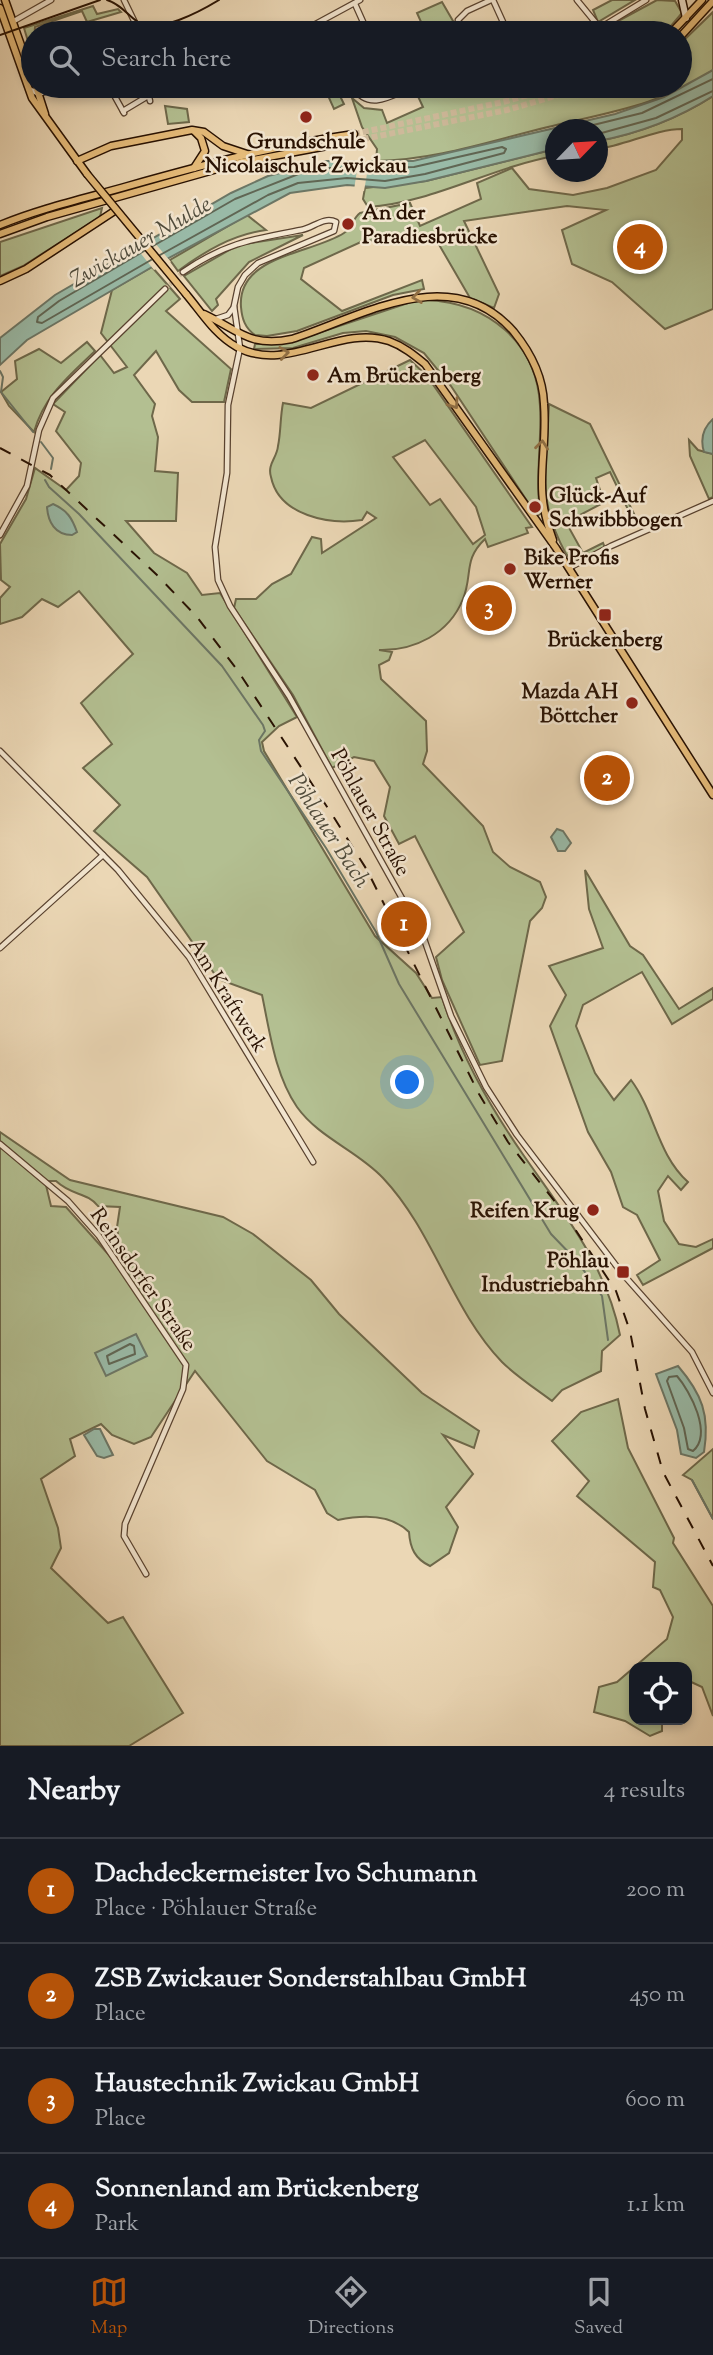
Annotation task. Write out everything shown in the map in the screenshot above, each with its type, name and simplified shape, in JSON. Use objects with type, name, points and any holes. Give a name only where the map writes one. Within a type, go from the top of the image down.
[{"type":"main road","points":[[5,0],[21,44]]},
{"type":"main road","points":[[682,0],[686,19]]},
{"type":"main road","points":[[686,19],[703,0],[712,3],[692,24]]},
{"type":"main road","points":[[0,8],[21,60]]},
{"type":"main road","points":[[37,98],[45,116],[77,161],[218,334],[240,348],[265,354],[285,354],[345,339],[369,337],[398,344],[425,364],[556,548],[713,795]]},
{"type":"main road","points":[[40,98],[45,116]]},
{"type":"main road","points":[[77,161],[100,149],[192,130],[204,132],[223,146],[249,154]]},
{"type":"main road","points":[[192,130],[201,138],[205,151],[194,168]]},
{"type":"main road","points":[[0,225],[122,187],[249,154],[354,137],[242,162],[47,217],[0,234]]},
{"type":"main road","points":[[0,281],[42,259],[116,210]]},
{"type":"main road","points":[[203,314],[239,335],[264,342],[292,339],[415,297],[445,296],[487,311],[520,340],[541,382],[545,409],[540,460],[543,513],[556,548]]},
{"type":"main road","points":[[534,519],[543,513]]},
{"type":"street","points":[[13,21],[51,0]]},
{"type":"street","points":[[124,0],[134,21]]},
{"type":"street","points":[[325,21],[360,0]]},
{"type":"street","points":[[458,21],[463,13],[492,0],[502,21]]},
{"type":"street","points":[[578,0],[594,21]]},
{"type":"street","points":[[612,21],[646,0]]},
{"type":"street","points":[[355,4],[363,21]]},
{"type":"street","points":[[115,98],[123,112],[149,98]]},
{"type":"street","points":[[364,98],[379,101],[386,98]]},
{"type":"street","points":[[183,272],[211,254],[243,240],[302,230],[328,219],[336,222],[334,231],[252,267],[237,287],[234,306],[239,335]]},
{"type":"street","points":[[0,535],[27,486],[38,430],[53,398],[165,289]]},
{"type":"street","points":[[214,319],[228,315],[234,306]]},
{"type":"street","name":"Pöhlauer Straße","points":[[239,335],[240,348],[228,405],[226,483],[215,547],[215,570],[222,591],[289,696],[422,936],[451,1016],[486,1087],[517,1135],[621,1272],[692,1352],[713,1393]]},
{"type":"street","points":[[569,568],[611,546],[713,501]]},
{"type":"street","name":"Am Kraftwerk","points":[[0,751],[103,855],[189,957],[313,1162]]},
{"type":"street","points":[[0,948],[103,855]]},
{"type":"street","name":"Reinsdorfer Straße","points":[[0,1144],[68,1201],[99,1236],[186,1365],[184,1389],[125,1524],[124,1536],[146,1574]]},
{"type":"shaded area","points":[[612,0],[635,0],[600,21],[593,10]]},
{"type":"shaded area","points":[[657,0],[675,1],[682,13],[675,21],[618,21]]},
{"type":"shaded area","points":[[442,2],[453,21],[421,21],[417,13]]},
{"type":"shaded area","points":[[93,6],[97,14],[118,9],[121,12],[87,21],[82,11],[46,21]]},
{"type":"shaded area","points":[[713,12],[713,70],[692,83],[692,32]]},
{"type":"shaded area","points":[[713,96],[713,309],[665,329],[612,282],[572,264],[562,230],[606,210],[567,206],[464,221],[499,294],[494,308],[470,298],[434,236],[363,241],[304,268],[301,279],[342,311],[422,280],[424,289],[393,295],[297,331],[267,336],[255,335],[245,323],[241,307],[243,290],[251,276],[279,258],[344,233],[360,213],[410,203],[420,226],[481,199],[477,183],[512,168],[529,189],[573,195],[607,188],[656,170],[682,140],[682,129],[608,147],[608,139],[629,134],[686,112]]},
{"type":"shaded area","points":[[329,98],[341,98],[344,104],[334,109]]},
{"type":"shaded area","points":[[352,98],[364,108],[382,110],[387,123],[423,107],[419,98],[659,98],[583,119],[545,119],[545,128],[463,149],[376,161],[377,149],[362,127]]},
{"type":"shaded area","points":[[165,106],[187,109],[189,122],[168,124]]},
{"type":"shaded area","points":[[545,151],[545,158],[415,199],[368,207],[363,199],[365,188],[426,181]]},
{"type":"shaded area","points":[[102,208],[100,217],[23,266],[0,276],[0,242]]},
{"type":"shaded area","points":[[247,215],[266,230],[219,245],[178,271],[170,260]]},
{"type":"shaded area","points":[[303,235],[249,262],[216,299],[218,305],[212,311],[184,276],[238,245]]},
{"type":"shaded area","points":[[152,267],[180,299],[166,311],[231,369],[224,402],[192,402],[179,390],[156,351],[134,375],[155,404],[152,416],[158,437],[155,471],[178,473],[176,521],[126,521],[154,553],[187,573],[202,595],[220,593],[297,717],[279,726],[262,742],[264,751],[375,936],[416,973],[432,998],[442,997],[457,1039],[486,1097],[567,1217],[593,1262],[613,1309],[620,1335],[602,1351],[601,1371],[562,1390],[552,1401],[502,1362],[484,1341],[455,1295],[416,1222],[383,1178],[316,1127],[297,1107],[278,1068],[262,995],[218,979],[147,877],[94,831],[120,805],[83,768],[112,744],[81,703],[133,654],[79,591],[58,607],[42,599],[22,617],[0,624],[0,598],[10,587],[1,580],[0,544],[26,499],[35,468],[66,490],[79,476],[81,463],[56,431],[65,412],[53,404],[100,355],[114,373],[127,367],[101,333],[112,290]]},
{"type":"shaded area","points":[[427,300],[470,309],[489,318],[519,345],[530,363],[537,383],[540,406],[540,514],[537,516],[451,386],[424,353],[395,337],[366,331],[343,333],[293,348],[254,349],[255,344],[291,342],[411,302]]},
{"type":"shaded area","points":[[87,342],[95,351],[51,397],[34,432],[9,406],[1,392],[17,379],[15,361],[39,349],[61,363]]},
{"type":"shaded area","points":[[410,360],[427,376],[532,527],[526,528],[528,533],[488,547],[485,539],[471,561],[466,590],[457,611],[439,631],[417,644],[379,650],[392,652],[389,660],[379,665],[381,679],[426,721],[427,751],[423,764],[483,826],[493,852],[510,867],[540,882],[546,897],[542,908],[530,921],[502,1061],[480,1065],[442,980],[436,957],[464,932],[415,836],[399,844],[384,816],[390,787],[374,761],[354,757],[332,768],[293,695],[234,608],[236,599],[256,599],[272,584],[291,574],[312,537],[321,539],[322,553],[376,518],[367,512],[362,520],[321,519],[295,509],[284,501],[276,490],[270,468],[280,435],[283,403],[311,408]],"holes":[[[425,440],[476,507],[485,535],[473,544],[440,499],[430,505],[393,457]]]},
{"type":"shaded area","points":[[549,404],[590,424],[636,518],[633,520],[610,472],[596,478],[600,490],[596,493],[601,504],[576,517],[568,526],[583,553],[603,543],[605,548],[579,560],[571,560],[566,554],[556,534],[546,498],[545,463]]},
{"type":"shaded area","points":[[689,440],[698,450],[713,454],[713,497],[709,499],[690,456]]},
{"type":"shaded area","points":[[585,870],[630,946],[643,955],[679,1009],[713,988],[713,999],[672,1024],[642,972],[583,1005],[576,1026],[595,1073],[614,1100],[631,1080],[646,1106],[669,1159],[688,1182],[681,1190],[668,1176],[658,1191],[664,1221],[679,1244],[696,1247],[713,1239],[713,1248],[643,1285],[637,1275],[660,1260],[637,1215],[623,1207],[611,1172],[588,1132],[550,1026],[566,995],[549,966],[603,948],[589,909]]},
{"type":"shaded area","points":[[0,1132],[70,1180],[223,1217],[253,1234],[311,1280],[339,1314],[422,1393],[479,1431],[474,1448],[443,1435],[473,1474],[446,1507],[458,1527],[449,1553],[430,1566],[414,1552],[409,1532],[402,1526],[376,1517],[338,1520],[327,1513],[315,1490],[267,1461],[195,1371],[151,1437],[134,1444],[112,1435],[101,1424],[70,1439],[75,1456],[41,1479],[58,1528],[61,1548],[51,1568],[108,1623],[123,1617],[183,1713],[129,1746],[0,1746]],"holes":[[[45,1181],[56,1181],[89,1198],[98,1206],[120,1207],[117,1227],[121,1260],[116,1263],[66,1207],[51,1206]]]},
{"type":"shaded area","points":[[618,1399],[628,1448],[674,1538],[673,1543],[713,1606],[713,1716],[702,1687],[692,1682],[692,1662],[640,1662],[667,1639],[673,1617],[660,1590],[653,1587],[655,1562],[577,1496],[589,1481],[552,1441],[581,1412]]},
{"type":"shaded area","points":[[713,1449],[713,1519],[692,1480],[683,1475]]},
{"type":"shaded area","points":[[629,1671],[629,1723],[594,1712],[599,1687],[617,1682]]},
{"type":"shaded area","points":[[632,1725],[662,1725],[662,1731],[650,1736]]},
{"type":"water","points":[[713,70],[713,96],[658,124],[608,139],[608,119],[594,119],[661,98],[692,98],[692,82]]},
{"type":"water","points":[[545,130],[545,151],[426,181],[385,188],[347,185],[290,193],[152,267],[27,340],[0,365],[0,338],[55,295],[231,193],[268,176],[327,161],[413,161]]},
{"type":"water","points":[[713,419],[713,454],[704,452],[702,438]]},
{"type":"water","points":[[53,504],[68,515],[77,532],[72,535],[61,533],[54,527],[47,507]]},
{"type":"water","points":[[557,829],[563,831],[571,843],[565,851],[558,851],[551,837]]},
{"type":"water","points":[[136,1334],[147,1356],[106,1376],[95,1353]]},
{"type":"water","points":[[678,1366],[693,1386],[705,1416],[704,1452],[696,1458],[681,1454],[677,1430],[656,1374]]},
{"type":"water","points":[[94,1429],[100,1429],[113,1455],[104,1458],[97,1456],[84,1435]]},
{"type":"pier","points":[[359,157],[370,157],[364,191],[354,190]]},
{"type":"pier","points":[[149,236],[171,262],[154,270],[134,245]]},
{"type":"waterway","name":"Pöhlauer Bach","points":[[0,371],[3,377],[1,392],[33,432]]},
{"type":"waterway","name":"Pöhlauer Bach","points":[[41,442],[53,458],[51,469]]},
{"type":"waterway","name":"Pöhlauer Bach","points":[[45,480],[222,666],[263,725],[265,731],[259,740],[261,751],[326,848],[376,932],[399,984],[551,1234],[577,1261],[602,1296],[608,1340]]},
{"type":"waterway","name":"Pöhlauer Bach","points":[[692,1480],[713,1519]]},
{"type":"tunnel","points":[[354,134],[517,98]]},
{"type":"tunnel","points":[[354,141],[507,110],[548,98]]},
{"type":"tunnel","points":[[165,289],[183,272]]},
{"type":"tram line","points":[[40,21],[100,0]]},
{"type":"tram line","points":[[107,0],[137,21]]},
{"type":"tram line","points":[[176,21],[219,0]]},
{"type":"tram line","points":[[0,35],[21,28]]},
{"type":"railway","points":[[0,448],[50,475],[158,576],[197,617],[238,671],[333,816],[367,870],[479,1094],[508,1142],[567,1217],[616,1291],[630,1331],[645,1409],[663,1472],[713,1566]]},
{"type":"place","name":"Grundschule Nicolaischule Zwickau","points":[[306,117]]},
{"type":"place","name":"An der Paradiesbrücke","points":[[348,224]]},
{"type":"place","name":"Sonnenland am Brückenberg","points":[[640,247]]},
{"type":"place","name":"Am Brückenberg","points":[[313,375]]},
{"type":"place","name":"Glück-Auf Schwibbbogen","points":[[535,507]]},
{"type":"place","name":"Bike Profis Werner","points":[[510,569]]},
{"type":"place","name":"Haustechnik Zwickau GmbH","points":[[489,608]]},
{"type":"place","name":"Brückenberg","points":[[605,615]]},
{"type":"place","name":"Mazda AH Böttcher","points":[[632,703]]},
{"type":"place","name":"ZSB Zwickauer Sonderstahlbau GmbH","points":[[607,778]]},
{"type":"place","name":"Dachdeckermeister Ivo Schumann","points":[[404,924]]},
{"type":"place","name":"Reifen Krug","points":[[593,1210]]},
{"type":"place","name":"Pöhlau Industriebahn","points":[[623,1272]]},
{"type":"water label","name":"Zwickauer Mulde","points":[[140,241]]}]
